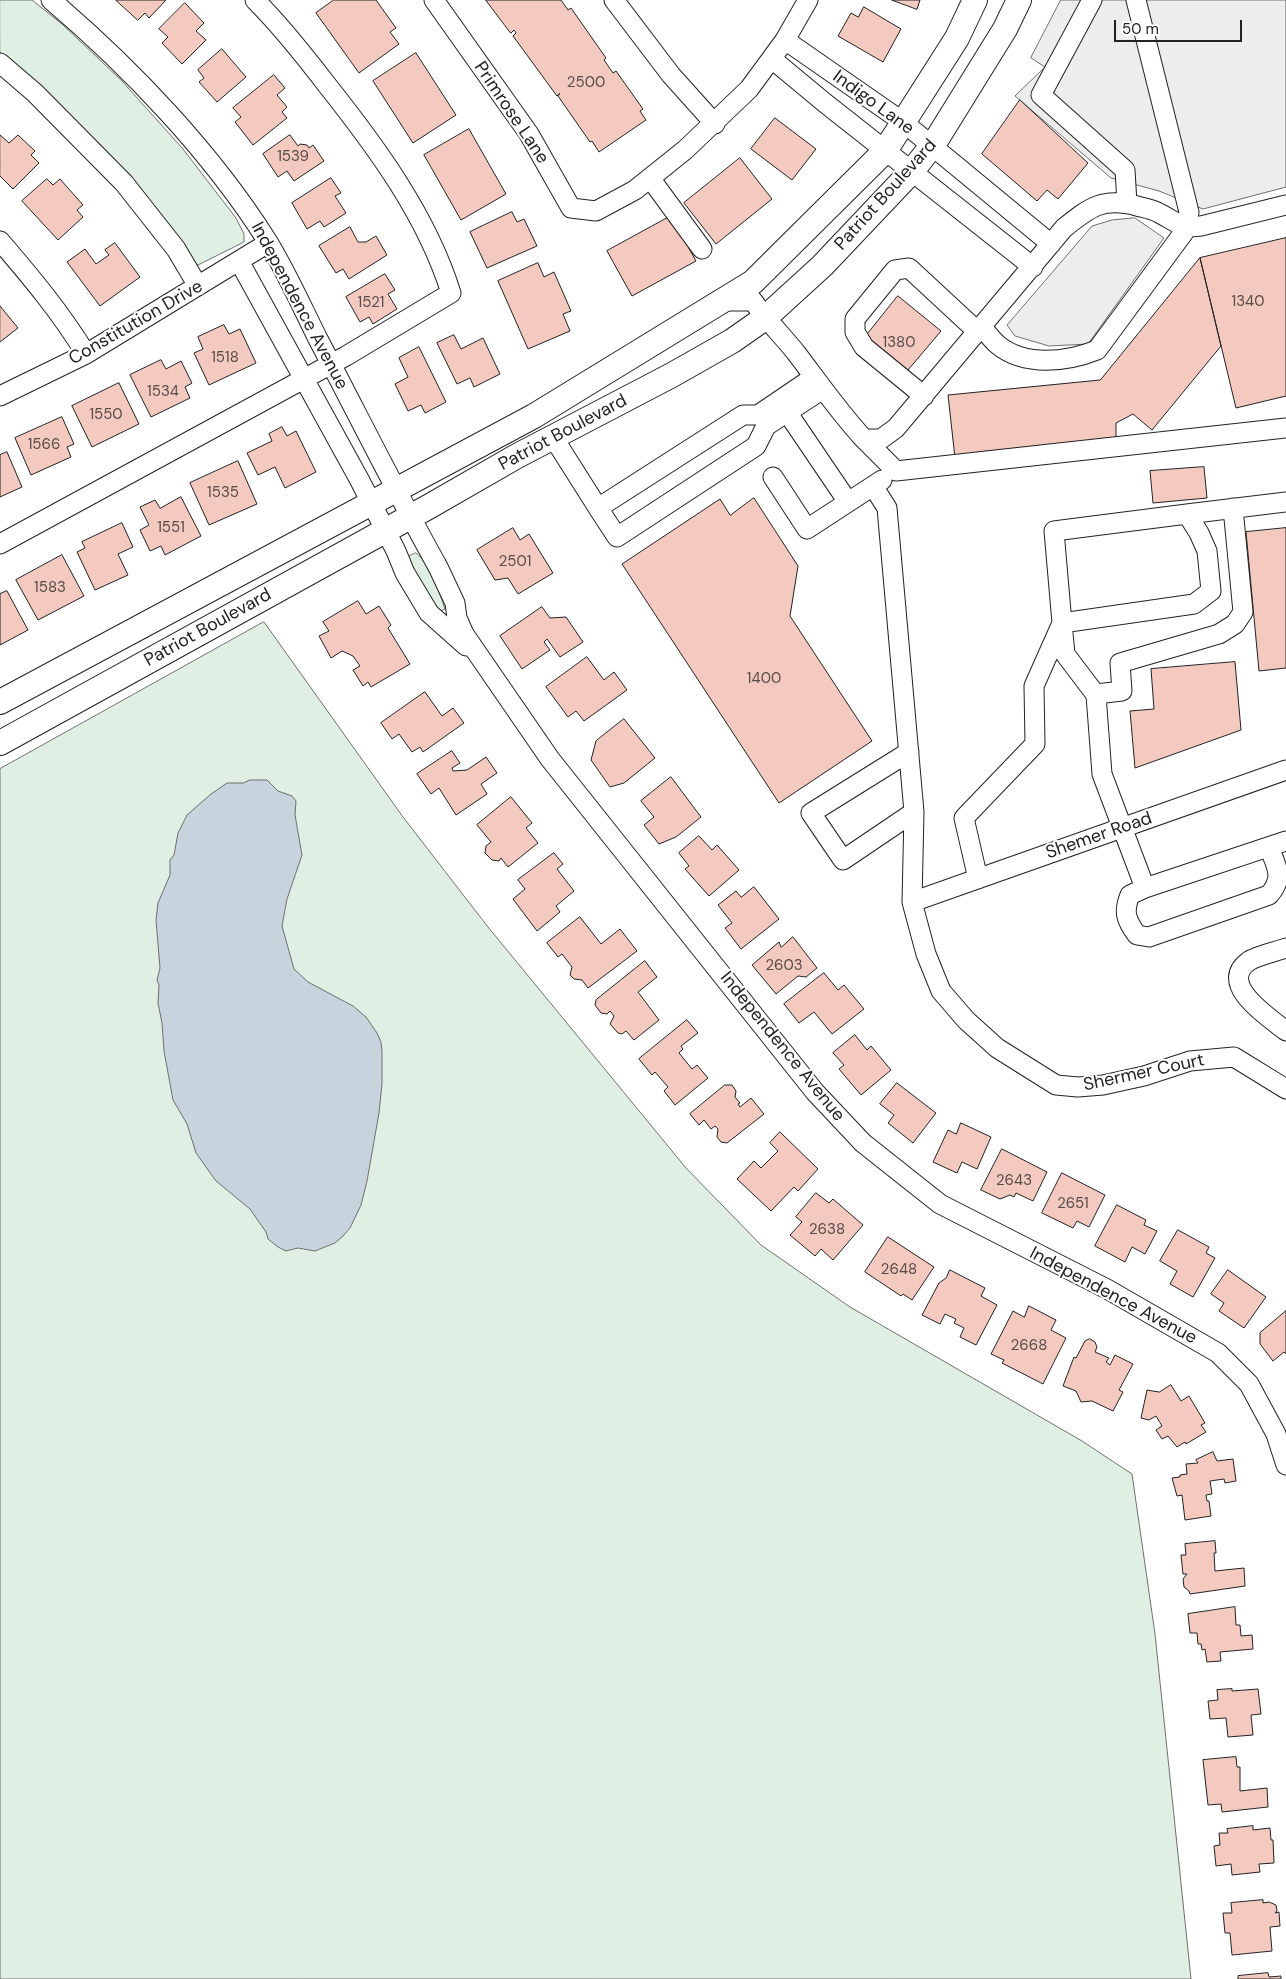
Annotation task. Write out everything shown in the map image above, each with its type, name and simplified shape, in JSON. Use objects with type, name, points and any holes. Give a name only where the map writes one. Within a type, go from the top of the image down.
[{"type":"main road","name":"Patriot Boulevard","points":[[0,702],[534,416],[753,282],[885,151],[957,38],[975,0]]},
{"type":"main road","name":"Patriot Boulevard","points":[[0,742],[386,531],[553,437],[672,375],[732,341],[765,318],[822,266],[912,172],[931,147],[1005,29],[1019,0]]},
{"type":"street","name":"Independence Avenue","points":[[52,0],[88,31],[182,129],[232,189],[268,243],[411,516],[449,589],[464,634],[550,759],[815,1092],[863,1143],[940,1204],[1107,1288],[1218,1353],[1249,1384],[1276,1434],[1286,1465]]},
{"type":"street","points":[[0,544],[331,364],[451,294],[442,265],[417,213],[361,128],[278,23],[255,0]]},
{"type":"street","name":"Primrose Lane","points":[[434,0],[529,134],[571,208],[596,211],[635,190],[650,178]]},
{"type":"street","points":[[614,0],[671,76],[715,124]]},
{"type":"street","points":[[702,249],[650,178],[715,124],[749,89],[785,40],[808,0]]},
{"type":"street","points":[[1092,0],[1041,95],[1125,170],[1126,204]]},
{"type":"street","points":[[924,396],[864,347],[855,332],[855,319],[895,270],[909,268],[999,346],[1023,358],[1060,360],[1078,358],[1097,350],[1187,228],[1189,212],[1136,0]]},
{"type":"street","name":"Indigo Lane","points":[[785,40],[903,122],[1051,244]]},
{"type":"street","name":"Indigo Lane","points":[[772,59],[885,151],[1033,267]]},
{"type":"street","points":[[0,64],[35,93],[124,183],[176,248],[198,286]]},
{"type":"street","points":[[864,439],[881,439],[896,428],[1064,228],[1084,212],[1108,202],[1126,204],[1156,211],[1187,228],[1286,205]]},
{"type":"street","points":[[0,241],[36,282],[86,354]]},
{"type":"street","name":"Constitution Drive","points":[[0,396],[86,354],[268,243]]},
{"type":"street","name":"Independence Avenue","points":[[240,261],[371,502],[405,573],[429,612],[480,658]]},
{"type":"street","points":[[724,301],[753,301],[765,318],[796,353],[843,416],[896,471]]},
{"type":"street","points":[[598,508],[743,415],[762,420],[787,412],[818,383]]},
{"type":"street","points":[[553,437],[617,537],[756,446],[762,420],[818,383]]},
{"type":"street","points":[[787,412],[848,502]]},
{"type":"street","points":[[773,477],[807,529],[896,471],[1286,428]]},
{"type":"street","name":"Shermer Court","points":[[873,486],[887,508],[914,812],[912,902],[926,954],[940,991],[966,1020],[997,1048],[1056,1084],[1078,1087],[1103,1085],[1144,1076],[1190,1060],[1234,1057],[1286,1089]]},
{"type":"street","points":[[1145,888],[1124,828],[1102,774],[1096,694],[1065,654],[1054,531],[1286,502]]},
{"type":"street","points":[[1096,694],[1122,691],[1120,664],[1219,634],[1235,624],[1243,612],[1233,508]]},
{"type":"street","points":[[1062,623],[1194,604],[1204,598],[1211,591],[1207,551],[1199,533],[1187,514]]},
{"type":"street","points":[[978,879],[964,818],[1035,744],[1034,686],[1062,623]]},
{"type":"street","points":[[909,752],[810,813],[843,860],[914,812]]},
{"type":"street","name":"Shemer Road","points":[[912,902],[1286,770]]},
{"type":"street","points":[[1278,844],[1279,874],[1277,886],[1269,895],[1149,937],[1137,935],[1130,926],[1125,908],[1130,895],[1145,888],[1278,844]]},
{"type":"street","points":[[1286,948],[1250,961],[1244,966],[1238,977],[1240,988],[1251,1003],[1286,1031]]},
{"type":"green space","points":[[0,0],[32,0],[62,24],[121,80],[183,149],[236,218],[244,234],[244,242],[198,265],[192,262],[49,96],[0,52]]},
{"type":"green space","points":[[416,553],[430,571],[445,609],[436,613],[407,557]]},
{"type":"green space","points":[[264,622],[403,817],[488,927],[686,1168],[761,1245],[850,1307],[1082,1441],[1132,1474],[1155,1634],[1191,1979],[0,1979],[0,769]]},
{"type":"shaded area","points":[[1061,0],[1286,0],[1286,187],[1203,209],[1159,191],[1111,178],[1015,96],[1045,67],[1031,58]]},
{"type":"shaded area","points":[[1135,218],[1164,238],[1088,344],[1049,346],[1015,336],[1007,325],[1092,226],[1112,220]]},
{"type":"shaded area","points":[[250,780],[267,780],[278,791],[292,796],[296,801],[295,815],[302,855],[287,899],[282,926],[294,969],[308,982],[353,1006],[366,1017],[381,1042],[382,1084],[379,1113],[361,1205],[350,1228],[343,1236],[335,1243],[315,1251],[298,1248],[286,1251],[278,1247],[268,1239],[266,1232],[250,1209],[216,1181],[196,1153],[187,1124],[173,1100],[164,1051],[158,1003],[159,985],[157,980],[160,968],[156,920],[158,903],[170,875],[170,860],[174,855],[178,833],[187,815],[211,794],[227,783],[243,783]]},
{"type":"building","points":[[116,0],[166,0],[149,18],[145,13],[138,20]]},
{"type":"building","points":[[334,0],[376,0],[396,28],[390,32],[399,44],[359,73],[316,13]]},
{"type":"building","points":[[486,0],[561,0],[568,10],[571,8],[606,58],[604,60],[613,73],[616,71],[643,109],[640,111],[646,120],[599,152],[558,96],[560,93],[557,96],[513,36],[516,33],[514,30],[511,33]]},
{"type":"building","points":[[892,0],[920,0],[917,9]]},
{"type":"building","points":[[185,3],[204,23],[196,31],[206,40],[182,64],[162,43],[168,37],[159,29]]},
{"type":"building","points":[[864,7],[901,29],[883,62],[838,36],[851,13],[858,17]]},
{"type":"building","points":[[222,49],[246,77],[217,102],[199,82],[204,78],[198,70]]},
{"type":"building","points":[[416,53],[456,115],[413,143],[373,81]]},
{"type":"building","points":[[274,75],[285,88],[277,95],[287,107],[282,112],[287,118],[253,145],[235,122],[241,117],[233,108]]},
{"type":"building","points":[[1020,100],[1088,163],[1058,199],[1047,190],[1037,201],[982,154]]},
{"type":"building","points":[[775,118],[816,149],[792,180],[751,149]]},
{"type":"building","points":[[469,129],[506,194],[461,220],[424,155]]},
{"type":"building","points":[[0,135],[9,143],[18,135],[35,151],[31,155],[39,163],[13,189],[0,176]]},
{"type":"building","points":[[290,135],[298,146],[300,144],[307,145],[309,148],[313,145],[324,161],[294,181],[287,171],[278,177],[263,154]]},
{"type":"building","points":[[740,158],[772,199],[716,244],[684,203]]},
{"type":"building","points":[[331,178],[341,193],[335,196],[346,213],[324,227],[320,221],[307,229],[292,203]]},
{"type":"building","points":[[47,179],[53,185],[60,179],[83,205],[77,210],[83,217],[58,240],[22,201]]},
{"type":"building","points":[[512,212],[517,222],[524,219],[537,246],[487,268],[470,232]]},
{"type":"building","points":[[671,216],[696,261],[632,296],[607,251]]},
{"type":"building","points":[[350,227],[358,242],[366,242],[376,236],[387,255],[349,279],[343,269],[336,273],[319,246]]},
{"type":"building","points":[[1286,238],[1286,396],[1236,408],[1200,258]]},
{"type":"building","points":[[115,243],[140,277],[100,306],[67,262],[85,249],[96,264],[109,255],[105,250]]},
{"type":"building","points":[[1200,258],[1221,346],[1152,430],[1133,414],[1116,423],[1116,440],[955,458],[948,395],[1100,380]]},
{"type":"building","points":[[538,263],[544,277],[554,272],[571,311],[563,314],[570,331],[528,349],[498,281]]},
{"type":"building","points":[[385,274],[395,290],[388,294],[397,309],[373,324],[369,317],[360,322],[346,297]]},
{"type":"building","points":[[898,296],[941,331],[908,370],[905,368],[893,383],[858,354],[870,339],[866,336]]},
{"type":"building","points":[[0,306],[18,328],[0,342]]},
{"type":"building","points":[[224,325],[229,334],[240,329],[256,363],[209,385],[194,353],[203,349],[198,337]]},
{"type":"building","points":[[454,335],[461,349],[483,338],[500,374],[474,387],[470,378],[457,384],[437,343]]},
{"type":"building","points":[[419,347],[446,402],[425,413],[421,405],[408,411],[395,384],[408,377],[399,358]]},
{"type":"building","points":[[161,360],[166,369],[181,361],[192,383],[185,387],[190,398],[151,417],[130,375]]},
{"type":"building","points":[[119,383],[139,424],[92,447],[72,406]]},
{"type":"building","points":[[62,417],[74,444],[67,447],[71,457],[31,475],[15,438]]},
{"type":"building","points":[[282,427],[287,436],[296,431],[316,472],[285,488],[275,467],[258,475],[247,453],[272,441],[269,434]]},
{"type":"building","points":[[7,452],[22,487],[0,497],[0,455]]},
{"type":"building","points":[[238,461],[257,504],[209,525],[190,483]]},
{"type":"building","points":[[1204,467],[1207,498],[1153,503],[1150,471]]},
{"type":"building","points":[[181,497],[201,536],[165,555],[161,546],[150,551],[140,530],[149,525],[140,507],[155,500],[160,508]]},
{"type":"building","points":[[754,498],[798,566],[790,616],[872,741],[779,803],[622,564],[720,499],[730,515]]},
{"type":"building","points":[[122,523],[133,547],[118,554],[128,575],[95,590],[77,552],[85,548],[82,542]]},
{"type":"building","points":[[513,528],[520,540],[529,534],[553,573],[518,594],[508,578],[495,580],[477,550]]},
{"type":"building","points":[[1286,528],[1286,668],[1259,671],[1246,532]]},
{"type":"building","points":[[62,555],[84,596],[38,620],[16,580]]},
{"type":"building","points":[[7,591],[28,630],[0,645],[0,594]]},
{"type":"building","points":[[358,601],[366,614],[379,606],[391,625],[388,628],[410,664],[371,687],[368,682],[363,686],[353,670],[360,666],[353,656],[342,651],[331,658],[319,636],[329,631],[323,622]]},
{"type":"building","points":[[542,607],[550,618],[566,617],[583,642],[560,657],[547,639],[544,642],[550,650],[522,669],[500,636]]},
{"type":"building","points":[[587,657],[604,680],[614,672],[627,690],[584,721],[576,711],[568,717],[546,687]]},
{"type":"building","points":[[1235,662],[1241,730],[1135,768],[1130,711],[1154,709],[1151,669]]},
{"type":"building","points":[[425,692],[442,716],[453,708],[464,723],[423,752],[420,747],[412,752],[399,734],[392,739],[381,723]]},
{"type":"building","points":[[624,719],[655,758],[624,783],[610,787],[591,760],[596,741]]},
{"type":"building","points":[[452,751],[460,763],[452,768],[453,771],[467,770],[486,757],[497,773],[481,784],[487,794],[456,815],[439,788],[431,794],[417,774]]},
{"type":"building","points":[[671,777],[701,817],[676,837],[659,844],[644,825],[654,817],[641,801]]},
{"type":"building","points":[[511,797],[532,823],[526,828],[538,843],[508,867],[501,858],[499,861],[492,860],[485,853],[486,846],[491,842],[477,825]]},
{"type":"building","points":[[699,836],[712,850],[717,845],[739,870],[709,896],[685,869],[689,866],[679,853]]},
{"type":"building","points":[[554,853],[563,864],[557,869],[574,891],[556,906],[560,912],[537,931],[513,899],[525,889],[518,880]]},
{"type":"building","points":[[754,887],[779,919],[741,949],[725,928],[732,923],[718,905],[736,891],[741,897]]},
{"type":"building","points":[[580,917],[601,944],[620,929],[637,951],[588,988],[582,980],[574,979],[570,975],[572,967],[562,954],[558,957],[547,943]]},
{"type":"building","points":[[793,937],[817,968],[806,977],[798,976],[776,994],[752,965],[779,942],[781,947]]},
{"type":"building","points":[[645,961],[657,977],[638,992],[659,1020],[634,1040],[626,1031],[622,1034],[618,1033],[610,1024],[614,1016],[610,1011],[607,1014],[601,1013],[595,1005],[596,1000]]},
{"type":"building","points":[[824,973],[838,990],[844,985],[864,1009],[832,1034],[814,1012],[799,1023],[784,1004]]},
{"type":"building","points":[[687,1020],[698,1033],[681,1046],[683,1049],[679,1053],[692,1069],[697,1065],[708,1078],[675,1105],[664,1091],[668,1087],[655,1072],[652,1075],[639,1059]]},
{"type":"building","points":[[855,1035],[867,1050],[871,1046],[891,1070],[861,1095],[839,1069],[844,1065],[833,1053]]},
{"type":"building","points":[[897,1083],[936,1113],[913,1143],[888,1123],[894,1115],[880,1104]]},
{"type":"building","points":[[725,1085],[732,1085],[736,1091],[735,1097],[740,1103],[738,1104],[740,1107],[751,1098],[764,1114],[727,1143],[721,1142],[717,1137],[718,1129],[715,1126],[711,1129],[704,1120],[699,1125],[690,1114]]},
{"type":"building","points":[[961,1123],[991,1137],[977,1169],[962,1162],[957,1173],[933,1162],[948,1130],[956,1134]]},
{"type":"building","points":[[780,1132],[818,1169],[798,1191],[794,1187],[771,1211],[737,1179],[754,1161],[761,1168],[778,1151],[770,1143]]},
{"type":"building","points":[[1002,1149],[1047,1172],[1033,1201],[1016,1193],[1014,1197],[1010,1195],[1000,1199],[981,1190]]},
{"type":"building","points":[[1062,1173],[1105,1195],[1089,1227],[1077,1221],[1073,1228],[1042,1213]]},
{"type":"building","points":[[816,1193],[829,1203],[833,1199],[863,1225],[833,1260],[821,1249],[815,1256],[790,1235],[802,1222],[796,1217]]},
{"type":"building","points":[[1117,1205],[1146,1220],[1144,1225],[1157,1231],[1145,1254],[1132,1247],[1125,1262],[1095,1246]]},
{"type":"building","points":[[1178,1230],[1209,1247],[1206,1253],[1215,1258],[1193,1297],[1170,1284],[1177,1271],[1160,1261]]},
{"type":"building","points":[[888,1237],[934,1267],[912,1300],[903,1294],[901,1296],[865,1272]]},
{"type":"building","points":[[950,1270],[985,1288],[981,1296],[997,1305],[976,1345],[960,1337],[964,1328],[954,1323],[956,1319],[945,1314],[940,1324],[922,1315],[939,1283],[946,1278]]},
{"type":"building","points":[[1228,1270],[1266,1297],[1244,1328],[1219,1311],[1224,1303],[1211,1294]]},
{"type":"building","points":[[1029,1306],[1056,1320],[1051,1330],[1066,1338],[1043,1384],[1002,1363],[1004,1360],[991,1354],[1013,1311],[1024,1317]]},
{"type":"building","points":[[1286,1311],[1286,1354],[1284,1352],[1273,1361],[1260,1344],[1260,1333]]},
{"type":"building","points":[[1090,1339],[1095,1342],[1097,1347],[1095,1352],[1109,1358],[1106,1362],[1110,1365],[1115,1355],[1133,1364],[1119,1390],[1123,1392],[1113,1411],[1092,1401],[1081,1402],[1076,1391],[1063,1386],[1074,1357],[1076,1358],[1085,1341]]},
{"type":"building","points":[[1171,1385],[1181,1401],[1189,1396],[1205,1423],[1201,1425],[1206,1432],[1177,1447],[1168,1436],[1162,1439],[1156,1430],[1162,1426],[1156,1416],[1149,1420],[1141,1418],[1147,1390],[1159,1392]]},
{"type":"building","points":[[1213,1452],[1217,1461],[1233,1459],[1236,1481],[1225,1483],[1224,1479],[1210,1481],[1212,1494],[1206,1495],[1207,1501],[1209,1501],[1211,1516],[1185,1520],[1182,1495],[1177,1496],[1172,1478],[1187,1474],[1186,1464],[1198,1463],[1196,1460]]},
{"type":"building","points":[[1215,1541],[1215,1571],[1244,1568],[1245,1586],[1190,1594],[1184,1587],[1183,1579],[1187,1574],[1183,1574],[1181,1555],[1186,1555],[1185,1544]]},
{"type":"building","points":[[1235,1607],[1236,1625],[1240,1625],[1241,1636],[1252,1635],[1253,1649],[1220,1652],[1221,1661],[1207,1662],[1205,1649],[1202,1650],[1201,1644],[1198,1644],[1197,1633],[1190,1633],[1188,1614]]},
{"type":"building","points":[[1232,1689],[1232,1691],[1258,1689],[1261,1714],[1251,1715],[1253,1735],[1228,1737],[1226,1718],[1210,1719],[1208,1701],[1218,1700],[1217,1690]]},
{"type":"building","points":[[1236,1757],[1237,1767],[1240,1767],[1240,1791],[1267,1788],[1268,1807],[1222,1812],[1221,1804],[1208,1805],[1203,1760]]},
{"type":"building","points":[[1253,1826],[1253,1830],[1270,1828],[1271,1840],[1273,1840],[1274,1863],[1259,1864],[1260,1872],[1232,1875],[1231,1864],[1216,1866],[1214,1846],[1220,1845],[1219,1833],[1228,1833],[1227,1829]]},
{"type":"building","points":[[1263,1900],[1263,1903],[1269,1902],[1276,1905],[1277,1911],[1275,1913],[1279,1912],[1280,1926],[1270,1927],[1272,1951],[1232,1955],[1230,1933],[1225,1933],[1223,1913],[1232,1913],[1231,1903]]},
{"type":"building","points":[[1268,1973],[1269,1977],[1281,1976],[1281,1979],[1238,1979],[1238,1976]]}]
